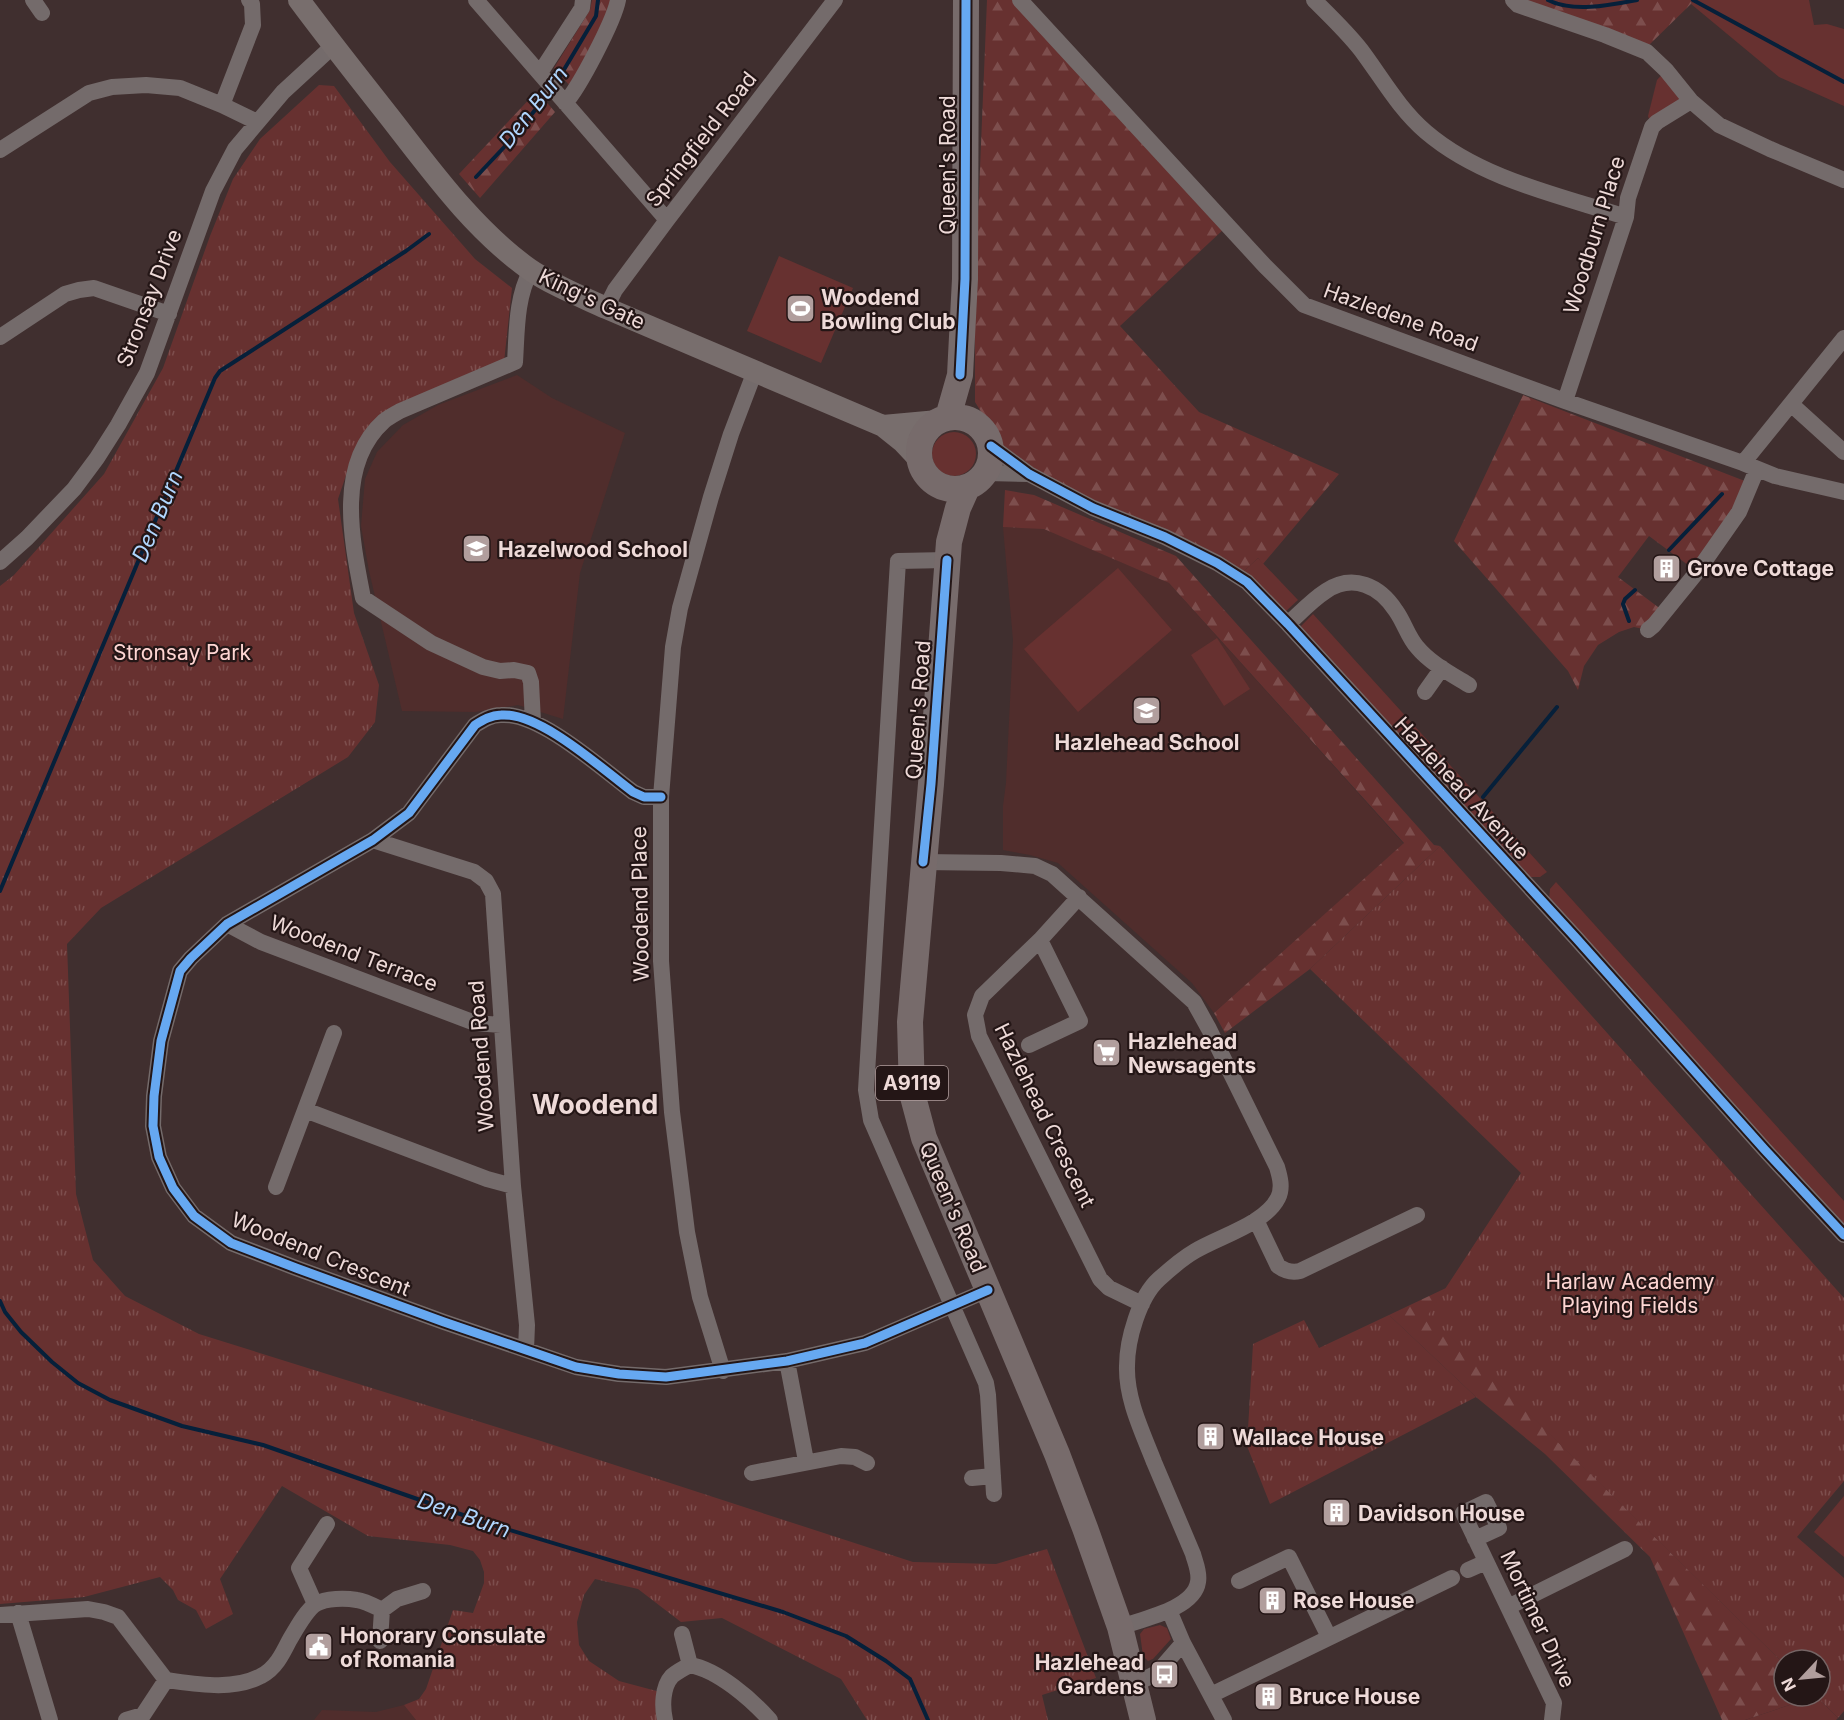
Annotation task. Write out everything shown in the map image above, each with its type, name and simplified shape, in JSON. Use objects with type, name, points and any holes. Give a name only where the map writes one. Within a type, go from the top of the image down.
[{"type":"main road","name":"Queen's Road","points":[[960,375],[965,279],[966,0]]},
{"type":"main road","points":[[943,419],[960,375]]},
{"type":"main road","points":[[960,375],[977,424]]},
{"type":"main road","points":[[919,459],[919,448],[923,437],[929,427],[943,419],[958,417],[968,419],[984,430],[992,446]]},
{"type":"main road","name":"A9119","points":[[977,481],[990,465],[992,446]]},
{"type":"main road","name":"A9119","points":[[919,459],[922,469],[935,484]]},
{"type":"main road","name":"Queen's Road","points":[[943,554],[958,508],[977,481]]},
{"type":"main road","points":[[935,484],[956,490],[977,481]]},
{"type":"main road","name":"Queen's Road","points":[[935,484],[943,554],[931,784],[910,1023],[912,1093],[924,1138],[1057,1454],[1120,1627],[1143,1720]]},
{"type":"street","points":[[222,105],[252,25],[252,4],[249,0]]},
{"type":"street","name":"King's Gate","points":[[299,0],[448,192],[496,243],[531,270],[606,308],[883,426],[919,459]]},
{"type":"street","points":[[476,0],[667,220]]},
{"type":"street","points":[[542,76],[582,8],[583,0]]},
{"type":"street","points":[[563,101],[573,95],[616,9],[618,0]]},
{"type":"street","name":"Springfield Road","points":[[606,308],[615,290],[667,220],[835,0]]},
{"type":"street","name":"Hazledene Road","points":[[1020,0],[1265,266],[1304,305],[1775,476],[1844,492]]},
{"type":"street","points":[[1314,0],[1360,49],[1404,110],[1449,150],[1505,178],[1626,217]]},
{"type":"street","points":[[1513,0],[1518,5],[1647,52],[1666,70],[1690,101],[1719,124],[1770,149],[1844,180]]},
{"type":"street","name":"Stronsay Drive","points":[[0,562],[27,538],[74,489],[97,458],[147,373],[213,191],[235,149],[283,92],[333,46]]},
{"type":"street","points":[[0,150],[89,93],[112,87],[146,85],[180,88],[257,122]]},
{"type":"street","name":"Woodburn Place","points":[[1565,401],[1626,217],[1628,198],[1652,127],[1690,101]]},
{"type":"street","points":[[531,270],[522,285],[515,362],[400,411],[384,421],[360,454],[351,496],[352,541],[363,598],[431,643],[483,667],[500,671],[514,670],[528,674],[531,682],[533,722]]},
{"type":"street","points":[[0,338],[65,294],[79,290],[94,288],[169,314]]},
{"type":"street","points":[[1648,630],[1697,572],[1739,512],[1750,466],[1791,404],[1844,338]]},
{"type":"street","name":"Woodend Place","points":[[723,1371],[700,1298],[689,1243],[672,1112],[661,961],[661,797],[673,647],[680,608],[714,486],[755,371]]},
{"type":"street","points":[[1791,404],[1844,452]]},
{"type":"street","name":"King's Gate","points":[[883,426],[943,419]]},
{"type":"street","name":"Hazlehead Avenue","points":[[992,446],[1029,474],[1093,508],[1165,537],[1217,562],[1247,582],[1576,938],[1844,1235]]},
{"type":"street","name":"Hazlehead Avenue","points":[[977,481],[1029,474]]},
{"type":"street","name":"Queen's Road","points":[[943,554],[898,561],[866,1090],[871,1120],[986,1383],[994,1494]]},
{"type":"street","points":[[1288,624],[1327,590],[1353,582],[1371,586],[1382,593],[1396,610],[1417,647],[1442,668],[1469,685]]},
{"type":"street","points":[[1425,692],[1442,668]]},
{"type":"street","name":"Woodend Crescent","points":[[661,797],[644,797],[633,792],[564,740],[533,722],[519,717],[501,715],[487,718],[475,725],[409,813],[373,840],[227,924],[180,971],[161,1041],[154,1096],[153,1126],[159,1157],[173,1188],[194,1216],[231,1243],[444,1322],[576,1367],[620,1374],[666,1377],[787,1361],[865,1343],[988,1290]]},
{"type":"street","name":"Woodend Road","points":[[373,840],[474,872],[486,881],[493,894],[513,1186],[527,1325],[526,1350]]},
{"type":"street","points":[[923,862],[1035,866],[1052,874],[1079,897],[1194,1002],[1277,1167],[1281,1181],[1279,1196],[1270,1209],[1256,1220],[1194,1252],[1157,1280],[1142,1304],[1134,1325],[1128,1346],[1126,1368],[1129,1392],[1143,1435],[1193,1554],[1199,1574],[1195,1591],[1180,1605],[1120,1627]]},
{"type":"street","name":"Hazlehead Crescent","points":[[1079,897],[1040,940],[982,996],[975,1014],[979,1036],[1100,1279],[1109,1288],[1142,1304]]},
{"type":"street","name":"Woodend Terrace","points":[[227,924],[261,942],[475,1023],[501,1025]]},
{"type":"street","name":"Hazlehead Crescent","points":[[1029,1046],[1080,1021],[1040,940]]},
{"type":"street","points":[[284,1180],[305,1110],[334,1043]]},
{"type":"street","points":[[305,1110],[487,1179],[513,1186]]},
{"type":"street","points":[[1256,1220],[1278,1266],[1293,1272],[1300,1271],[1417,1215]]},
{"type":"street","points":[[787,1361],[806,1461]]},
{"type":"street","points":[[752,1473],[841,1456],[855,1457],[867,1463]]},
{"type":"street","points":[[972,1478],[993,1476]]},
{"type":"street","points":[[315,1604],[299,1568],[327,1524]]},
{"type":"street","name":"Mortimer Drive","points":[[1475,1539],[1554,1703],[1551,1720]]},
{"type":"street","points":[[1508,1607],[1625,1550]]},
{"type":"street","points":[[1239,1581],[1289,1557],[1329,1637]]},
{"type":"street","points":[[1468,1570],[1486,1562]]},
{"type":"street","points":[[1211,1695],[1452,1578]]},
{"type":"street","points":[[382,1610],[398,1599],[423,1591]]},
{"type":"street","points":[[0,1615],[88,1609],[104,1612],[118,1617],[166,1680],[204,1685],[237,1684],[260,1677],[273,1668],[297,1626],[315,1604],[333,1600],[358,1600],[382,1610]]},
{"type":"street","points":[[380,1641],[382,1610]]},
{"type":"street","points":[[1168,1610],[1224,1720]]},
{"type":"street","points":[[18,1613],[50,1720]]},
{"type":"street","points":[[682,1634],[690,1665]]},
{"type":"street","points":[[1135,1684],[1157,1673],[1183,1643]]},
{"type":"street","points":[[665,1720],[664,1693],[671,1677],[690,1665],[700,1667],[735,1688],[770,1720]]},
{"type":"street","points":[[126,1720],[143,1718],[166,1680]]},
{"type":"shaded area","name":"Hazelwood School","points":[[517,375],[552,398],[625,433],[580,573],[563,719],[518,705],[475,712],[402,711],[369,571],[361,526],[365,479],[377,452],[403,425],[438,405]]},
{"type":"shaded area","name":"Hazlehead School","points":[[1003,527],[1044,528],[1169,583],[1404,844],[1214,1013],[1192,983],[1058,863],[1003,850],[1003,806],[1013,640]]},
{"type":"shaded area","points":[[404,1705],[416,1720],[314,1720],[322,1710],[376,1712]]},
{"type":"green space","points":[[592,0],[611,0],[610,9],[570,86],[554,68],[590,10]]},
{"type":"green space","points":[[987,0],[1013,0],[1224,229],[1120,326],[1199,412],[1339,474],[1263,564],[1258,558],[1244,571],[1013,463],[975,402],[975,289]]},
{"type":"green space","points":[[1524,0],[1695,0],[1648,46]]},
{"type":"green space","points":[[1695,0],[1809,0],[1814,25],[1827,24],[1844,29],[1844,106],[1779,77],[1691,4]]},
{"type":"green space","points":[[1666,70],[1691,101],[1652,127],[1648,116],[1657,80]]},
{"type":"green space","name":"Stronsay Park","points":[[319,85],[334,86],[390,162],[475,259],[512,288],[504,362],[415,398],[355,449],[338,499],[354,613],[379,685],[375,722],[348,757],[101,908],[67,944],[76,1194],[93,1260],[125,1296],[199,1334],[541,1441],[913,1562],[996,1564],[1047,1549],[1096,1678],[1042,1695],[1048,1720],[867,1720],[841,1679],[722,1618],[681,1622],[638,1589],[595,1579],[584,1595],[577,1622],[579,1645],[589,1661],[619,1681],[664,1693],[665,1720],[416,1720],[404,1705],[419,1699],[426,1689],[453,1610],[473,1613],[484,1583],[484,1572],[480,1560],[473,1551],[450,1545],[368,1536],[282,1486],[220,1579],[233,1614],[206,1629],[196,1610],[178,1600],[173,1590],[160,1577],[84,1597],[0,1604],[0,586],[14,575],[104,474],[163,368],[233,179],[260,139]]},
{"type":"green space","points":[[537,91],[555,112],[480,198],[459,174]]},
{"type":"green space","name":"Woodend Bowling Club","points":[[779,256],[853,288],[821,363],[747,331]]},
{"type":"green space","points":[[1523,395],[1750,483],[1692,568],[1649,536],[1618,577],[1662,610],[1648,630],[1634,627],[1619,632],[1598,645],[1584,666],[1578,690],[1568,671],[1454,541]]},
{"type":"green space","points":[[954,432],[963,433],[970,438],[975,445],[975,463],[970,470],[963,475],[954,476],[945,475],[938,470],[933,463],[932,454],[933,445],[938,438],[945,433]]},
{"type":"green space","points":[[1005,490],[1034,495],[1176,556],[1434,845],[1440,846],[1310,969],[1225,1033],[1214,1013],[1404,843],[1169,583],[1044,529],[1003,527]]},
{"type":"green space","points":[[1258,558],[1298,600],[1284,613],[1244,571]]},
{"type":"green space","points":[[1118,568],[1172,630],[1078,712],[1024,649]]},
{"type":"green space","points":[[1313,614],[1547,872],[1540,877],[1530,877],[1298,629]]},
{"type":"green space","points":[[1217,638],[1250,689],[1224,706],[1191,655]]},
{"type":"green space","name":"Harlaw Academy Playing Fields","points":[[1440,846],[1844,1298],[1844,1481],[1797,1537],[1844,1578],[1844,1711],[1838,1718],[1828,1708],[1832,1708],[1832,1648],[1772,1648],[1772,1652],[1428,1315],[1521,1173],[1310,969]]},
{"type":"green space","points":[[1556,882],[1844,1201],[1844,1231],[1549,899],[1550,889]]},
{"type":"green space","points":[[1446,1288],[1429,1315],[1772,1652],[1772,1708],[1780,1708],[1745,1720],[1722,1720],[1650,1557],[1545,1454],[1476,1397],[1389,1315]]},
{"type":"green space","points":[[1389,1315],[1476,1397],[1270,1504],[1247,1446],[1253,1344],[1304,1320],[1319,1348]]},
{"type":"green space","points":[[1844,1496],[1844,1557],[1814,1532]]},
{"type":"green space","points":[[1160,1625],[1167,1628],[1171,1639],[1153,1659],[1148,1661],[1143,1656],[1140,1634],[1144,1629]]},
{"type":"green space","points":[[1780,1708],[1828,1708],[1838,1718],[1836,1720],[1745,1720]]},
{"type":"waterway","name":"Den Burn","points":[[556,83],[596,16],[598,0]]},
{"type":"waterway","points":[[1548,0],[1580,7],[1604,6],[1637,0]]},
{"type":"waterway","points":[[1693,0],[1844,82]]},
{"type":"waterway","name":"Den Burn","points":[[476,177],[508,143],[550,92]]},
{"type":"waterway","name":"Den Burn","points":[[0,891],[215,378],[220,371],[429,234]]},
{"type":"waterway","points":[[1669,550],[1722,494]]},
{"type":"waterway","points":[[1629,621],[1623,604],[1635,590]]},
{"type":"waterway","points":[[1483,797],[1557,707]]},
{"type":"waterway","name":"Den Burn","points":[[0,1301],[5,1312],[21,1332],[52,1362],[78,1383],[110,1400],[182,1426],[263,1445],[483,1522],[783,1612],[846,1636],[910,1679],[928,1720]]},
{"type":"cycle path","points":[[960,375],[965,279],[966,0]]},
{"type":"cycle path","points":[[991,446],[1029,474],[1093,508],[1165,537],[1217,563],[1247,582],[1576,938],[1844,1235]]},
{"type":"cycle path","points":[[923,862],[947,560]]},
{"type":"cycle path","points":[[661,797],[644,797],[633,792],[570,744],[534,723],[517,717],[501,715],[490,717],[475,725],[409,813],[373,840],[227,924],[180,971],[161,1041],[154,1096],[153,1126],[159,1157],[173,1188],[194,1216],[231,1243],[444,1322],[576,1367],[619,1374],[666,1377],[787,1361],[865,1343],[988,1290]]},
{"type":"place","name":"Woodend Bowling Club","points":[[800,309]]},
{"type":"place","name":"Hazelwood School","points":[[477,549]]},
{"type":"place","name":"Grove Cottage","points":[[1666,568]]},
{"type":"place","name":"Hazlehead School","points":[[1147,711]]},
{"type":"place","name":"Hazlehead Newsagents","points":[[1107,1053]]},
{"type":"place","name":"Wallace House","points":[[1211,1437]]},
{"type":"place","name":"Davidson House","points":[[1337,1513]]},
{"type":"place","name":"Rose House","points":[[1272,1600]]},
{"type":"place","name":"Honorary Consulate of Romania","points":[[319,1647]]},
{"type":"place","name":"Hazlehead Gardens","points":[[1165,1674]]},
{"type":"place","name":"Bruce House","points":[[1268,1696]]},
{"type":"district","name":"Woodend","points":[[595,1104]]}]
